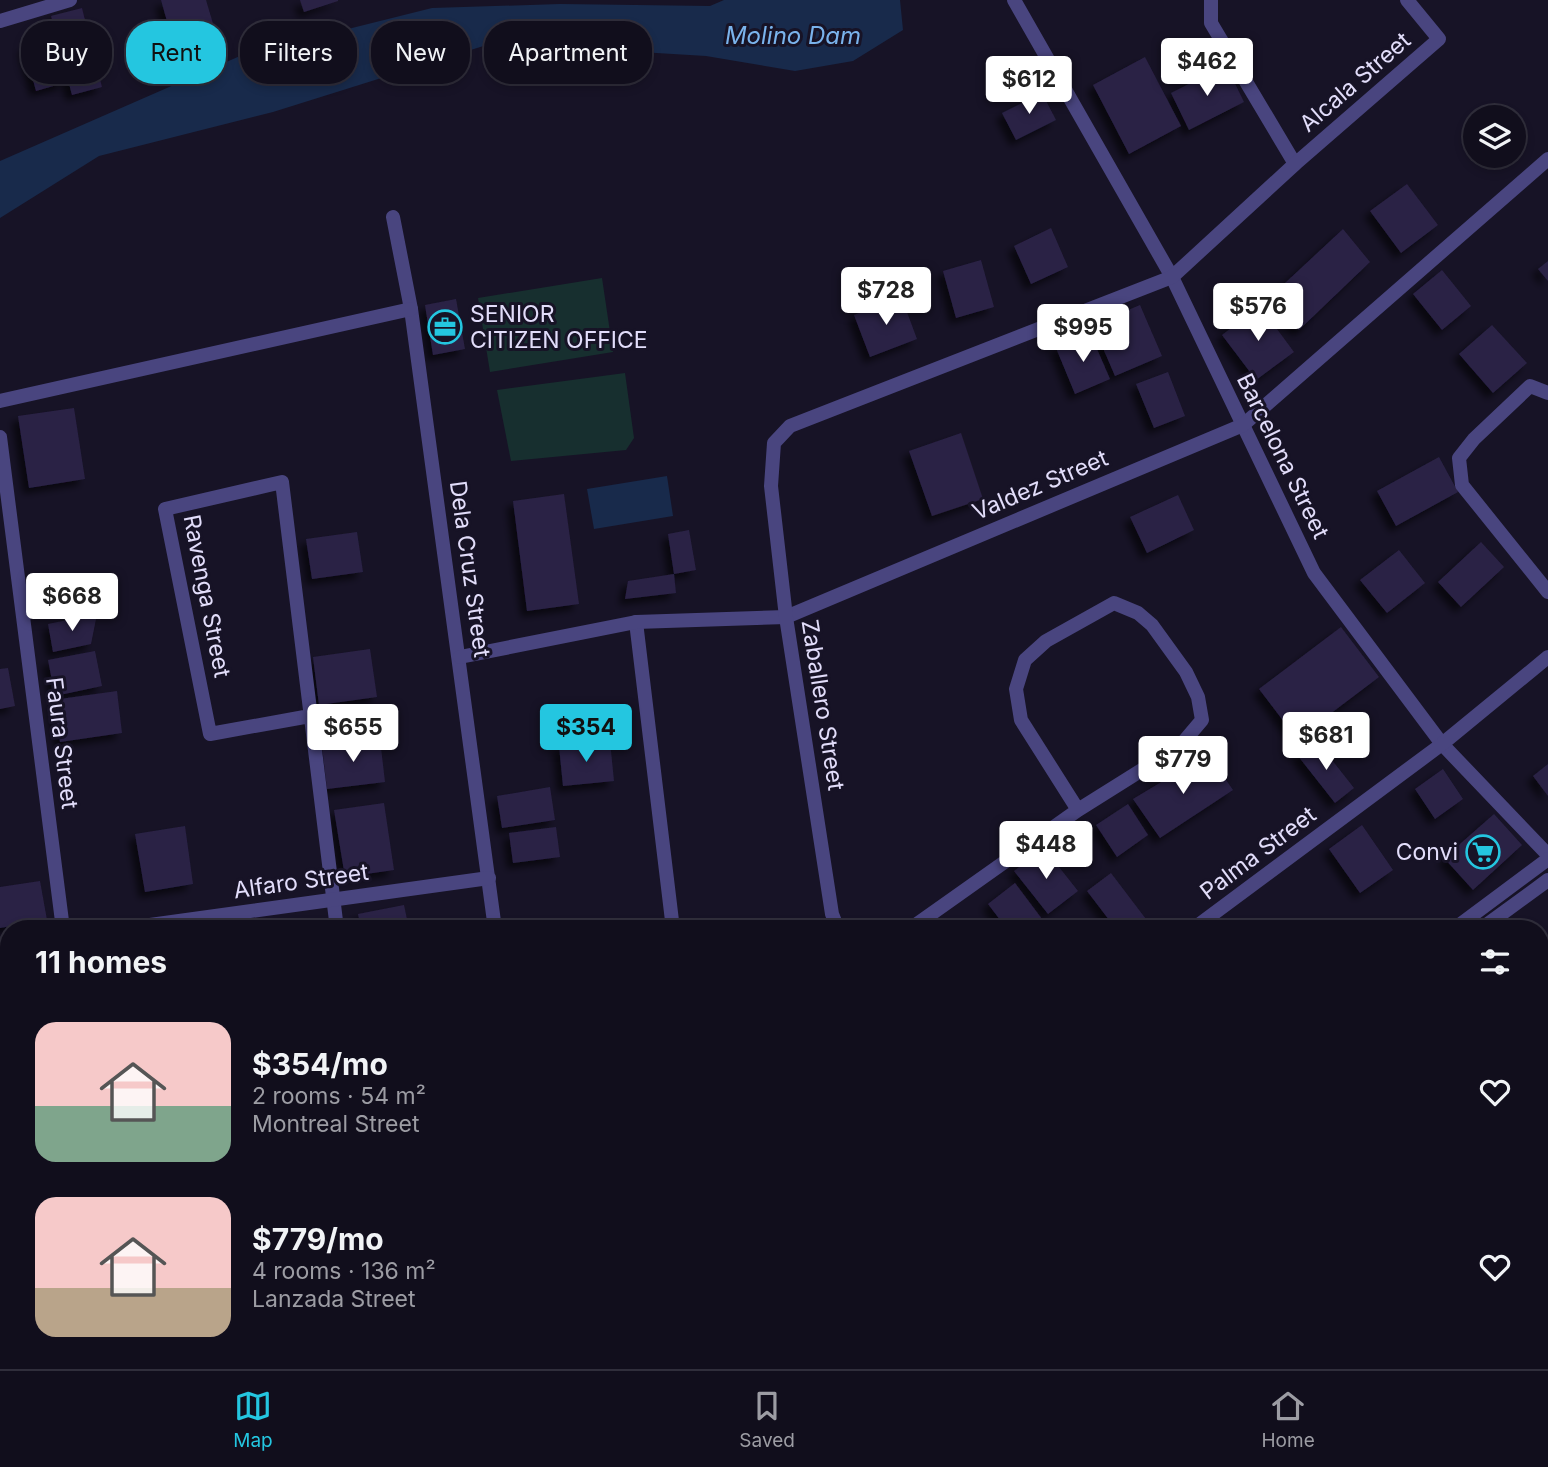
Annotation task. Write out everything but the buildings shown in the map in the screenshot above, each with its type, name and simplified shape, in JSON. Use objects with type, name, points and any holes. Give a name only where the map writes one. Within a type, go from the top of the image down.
[{"type":"street","points":[[0,21],[70,0]]},
{"type":"street","name":"Barcelona Street","points":[[1014,0],[1172,277],[1314,573],[1442,744],[1548,857]]},
{"type":"street","name":"Alcala Street","points":[[1210,0],[1211,23],[1295,164]]},
{"type":"street","name":"Alcala Street","points":[[1172,277],[1295,164],[1439,39],[1407,0]]},
{"type":"street","name":"Valdez Street","points":[[460,657],[636,622],[786,617],[1242,425],[1548,159]]},
{"type":"street","name":"Dela Cruz Street","points":[[393,217],[411,309],[494,920]]},
{"type":"street","name":"Zaballero Street","points":[[834,920],[786,617],[771,486],[774,443],[790,426],[1172,277]]},
{"type":"street","points":[[0,401],[411,309]]},
{"type":"street","points":[[1548,393],[1530,386],[1474,439],[1459,458],[1462,485],[1548,592]]},
{"type":"street","name":"Faura Street","points":[[0,437],[62,920]]},
{"type":"street","name":"Ravenga Street","points":[[310,716],[210,734],[165,509],[282,482],[336,920]]},
{"type":"street","points":[[923,920],[1078,810],[1180,746],[1202,720],[1198,697],[1186,672],[1152,625],[1138,613],[1114,603],[1046,641],[1025,660],[1016,689],[1021,720],[1078,810]]},
{"type":"street","points":[[636,622],[672,920]]},
{"type":"street","name":"Palma Street","points":[[1205,920],[1442,744],[1548,657]]},
{"type":"street","points":[[1466,920],[1548,857]]},
{"type":"street","name":"Alfaro Street","points":[[184,920],[489,878]]},
{"type":"street","points":[[1494,920],[1548,880]]},
{"type":"green space","points":[[602,278],[613,352],[490,372],[478,298]]},
{"type":"green space","points":[[625,373],[634,438],[626,450],[511,461],[497,390]]},
{"type":"water","name":"Molino Dam","points":[[724,0],[900,0],[903,30],[853,61],[795,71],[706,56],[652,53],[652,21],[484,21],[484,46],[470,50],[470,21],[380,21],[432,8],[560,4],[710,6]]},
{"type":"water","name":"Molino Dam","points":[[371,23],[371,81],[273,112],[99,156],[0,218],[0,161],[176,84],[226,84],[226,62],[240,56],[240,84],[357,84],[357,27]]},
{"type":"water","points":[[667,476],[673,516],[594,529],[587,489]]},
{"type":"place","name":"SENIOR CITIZEN OFFICE","points":[[445,327]]},
{"type":"place","name":"Convi","points":[[1483,852]]}]
